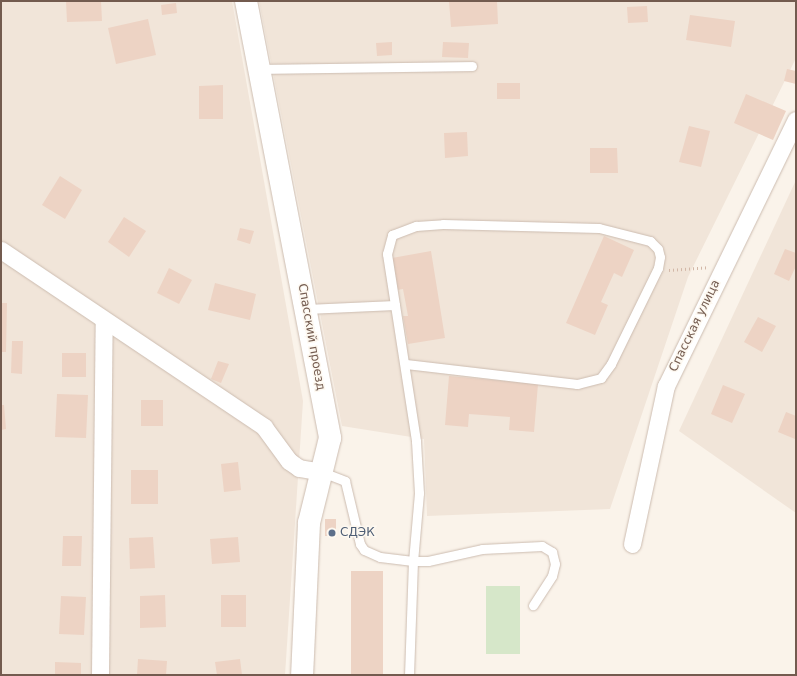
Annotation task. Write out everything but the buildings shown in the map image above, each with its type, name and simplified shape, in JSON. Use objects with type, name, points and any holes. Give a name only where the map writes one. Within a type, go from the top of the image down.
[{"type":"street","name":"Спасский проезд","points":[[246,1],[330,438],[309,523],[302,675]]},
{"type":"street","name":"Спасская улица","points":[[632,544],[666,386],[796,122]]},
{"type":"street","points":[[1,250],[104,321],[264,427],[289,461],[299,468],[322,472]]},
{"type":"street","points":[[100,675],[104,321]]},
{"type":"lane","points":[[260,69],[472,66]]},
{"type":"lane","points":[[406,364],[577,384],[590,383],[601,378],[611,364],[654,277],[660,257],[658,248],[650,241],[627,233],[599,228],[443,224],[416,226],[392,235],[387,254],[406,364],[419,493],[413,561],[409,675]]},
{"type":"lane","points":[[306,309],[395,305]]},
{"type":"lane","points":[[322,472],[345,481],[360,544],[364,550],[380,557],[413,561],[428,561],[482,549],[542,546],[552,552],[555,564],[552,576],[533,605]]},
{"type":"path","points":[[654,277],[667,270],[725,266]]},
{"type":"shaded area","points":[[1,1],[232,1],[303,401],[285,675],[1,675]]},
{"type":"shaded area","points":[[259,1],[796,1],[796,58],[688,277],[610,509],[427,516],[424,439],[342,426]]},
{"type":"shaded area","points":[[796,180],[796,513],[679,431]]},
{"type":"green space","points":[[486,586],[520,586],[520,654],[486,654]]},
{"type":"place","name":"СДЭК","points":[[332,533]]}]
